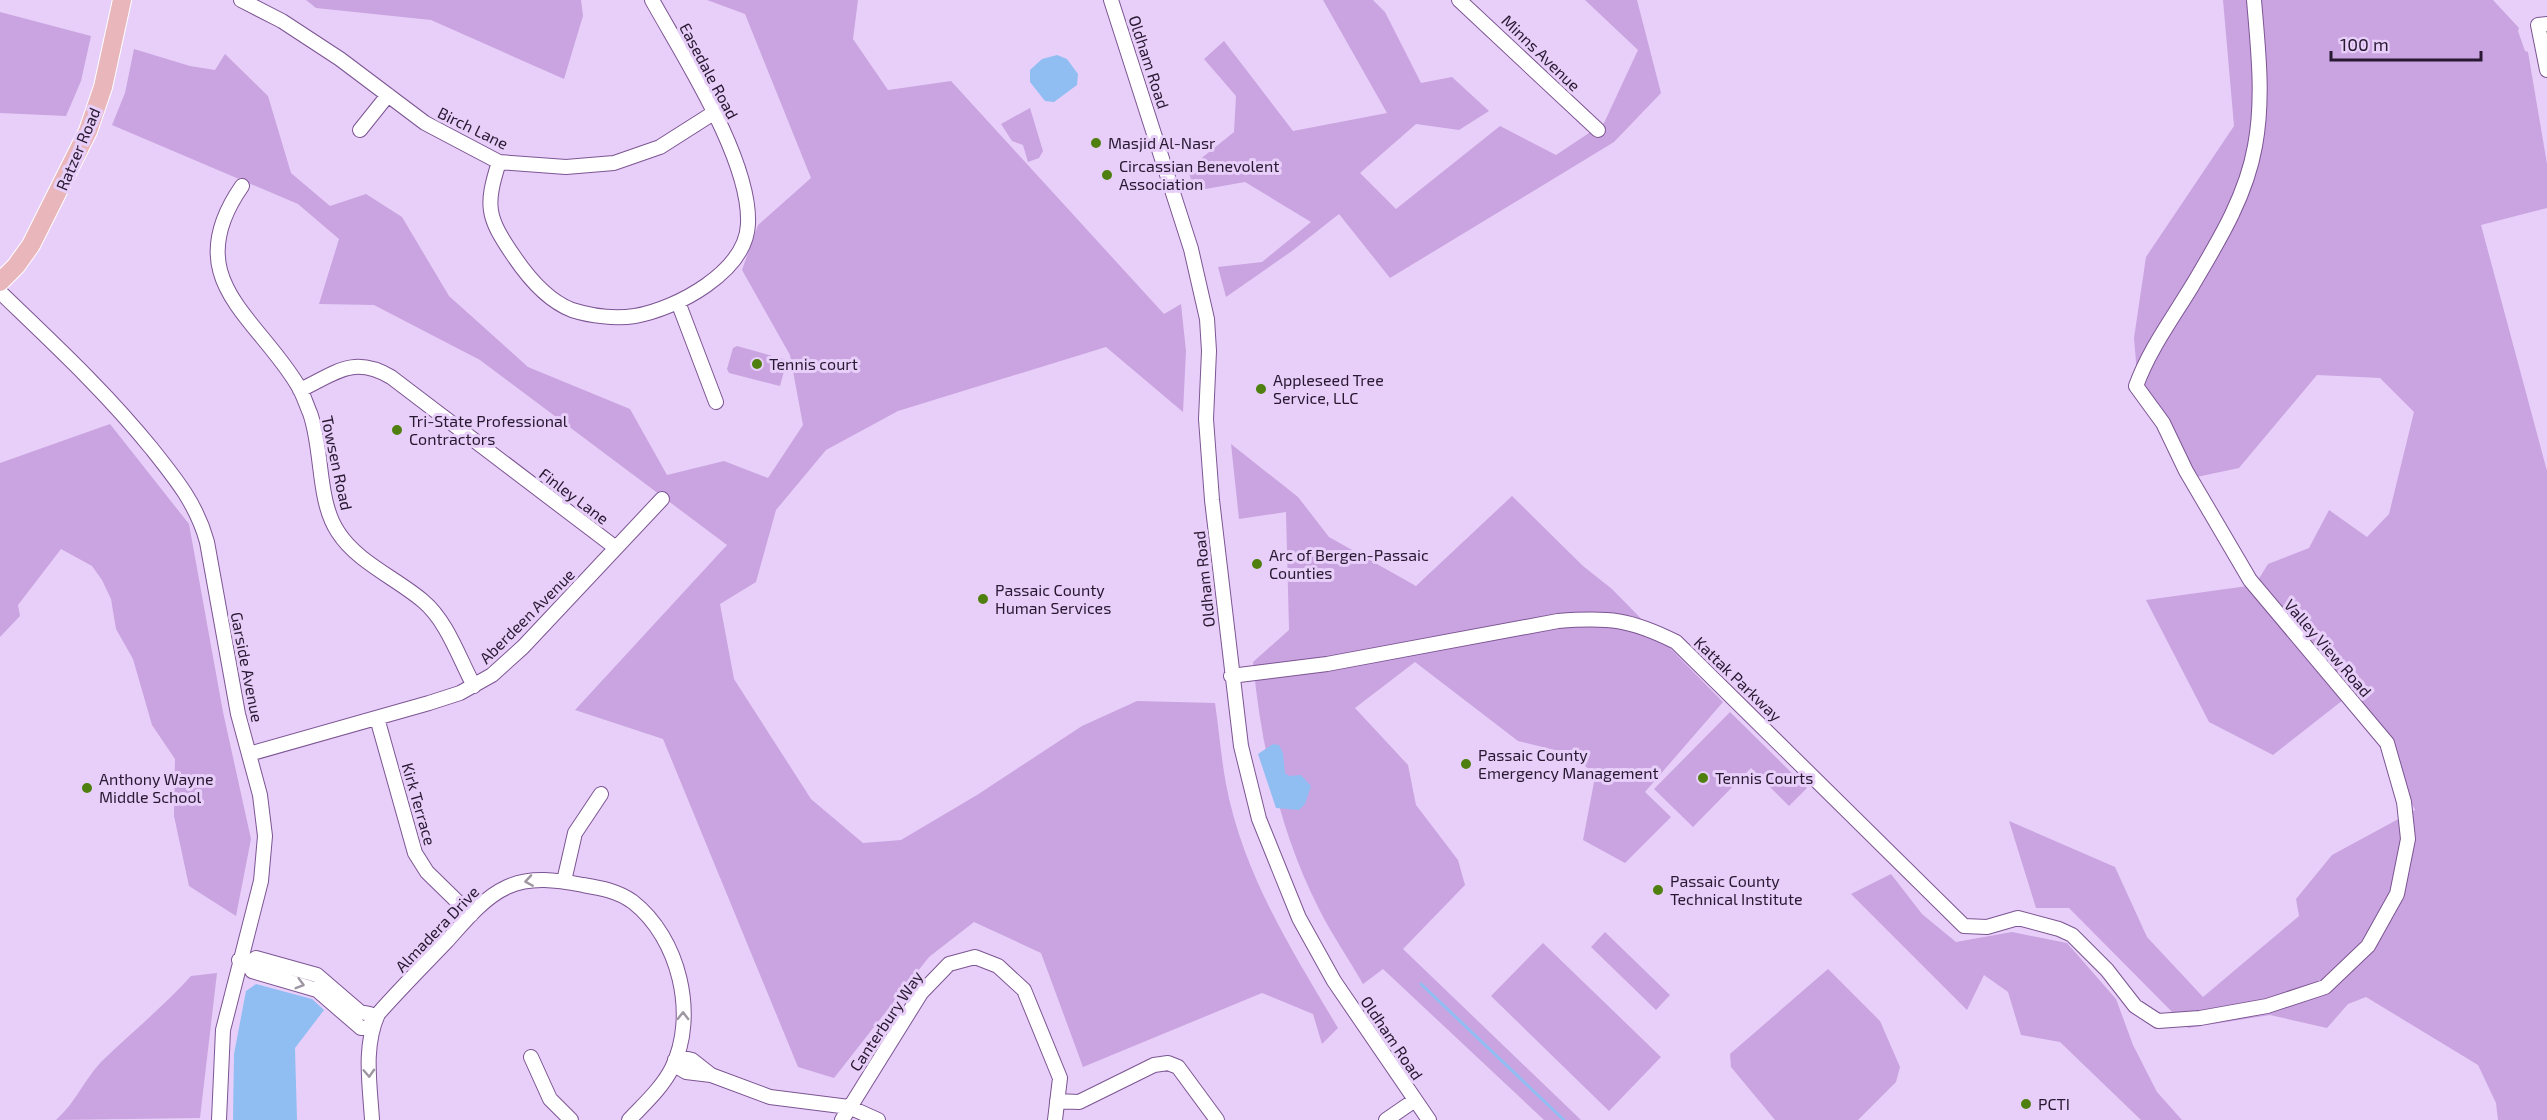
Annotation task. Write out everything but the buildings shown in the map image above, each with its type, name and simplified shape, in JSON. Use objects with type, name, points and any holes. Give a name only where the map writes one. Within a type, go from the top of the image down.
[{"type":"main road","name":"Ratzer Road","points":[[0,282],[16,266],[40,229],[88,131],[103,87],[122,0]]},
{"type":"street","name":"Birch Lane","points":[[241,0],[282,21],[425,123],[499,162],[566,167],[614,163],[660,147],[715,112]]},
{"type":"street","name":"Easedale Road","points":[[499,162],[492,182],[489,209],[494,228],[525,272],[546,294],[571,309],[609,317],[636,316],[678,302],[718,278],[738,254],[748,225],[742,180],[715,112],[652,0]]},
{"type":"street","name":"Oldham Road","points":[[1111,0],[1191,249],[1208,319],[1206,419],[1231,676],[1241,746],[1251,790],[1270,853],[1299,918],[1334,981],[1429,1120]]},
{"type":"street","name":"Minns Avenue","points":[[1460,0],[1598,130]]},
{"type":"street","name":"Valley View Road","points":[[2008,920],[2018,918],[2066,932],[2107,970],[2135,1006],[2158,1021],[2179,1020],[2267,1006],[2325,987],[2368,946],[2397,894],[2408,839],[2404,802],[2387,743],[2250,580],[2187,471],[2163,423],[2136,386],[2148,357],[2219,239],[2244,184],[2255,147],[2260,108],[2254,0]]},
{"type":"street","points":[[2542,25],[2547,70]]},
{"type":"street","points":[[360,130],[388,95]]},
{"type":"street","name":"Towsen Road","points":[[242,186],[230,207],[222,230],[219,255],[224,281],[234,305],[300,390],[316,435],[328,506],[337,531],[351,547],[430,608],[474,686]]},
{"type":"street","name":"Garside Avenue","points":[[0,292],[103,391],[193,504],[201,520],[238,714],[260,795],[265,836],[261,881],[244,962],[223,1030],[219,1120]]},
{"type":"street","points":[[678,302],[716,402]]},
{"type":"street","name":"Finley Lane","points":[[300,390],[348,367],[375,367],[616,548]]},
{"type":"street","name":"Aberdeen Avenue","points":[[249,754],[377,718],[474,686],[504,667],[662,499]]},
{"type":"street","name":"Kattak Parkway","points":[[1231,676],[1327,664],[1558,621],[1597,618],[1627,621],[1676,642],[1957,922],[1974,928],[1987,927],[2008,920]]},
{"type":"street","name":"Kirk Terrace","points":[[377,718],[415,853],[428,872],[471,915]]},
{"type":"street","points":[[564,881],[575,833],[601,794]]},
{"type":"street","name":"Almadera Drive","points":[[372,1120],[368,1052],[373,1026],[388,1004],[492,895],[510,886],[535,880],[564,881],[602,888],[623,896],[650,918],[658,929],[683,990],[683,1030],[675,1060],[659,1087],[629,1120]]},
{"type":"street","name":"Canterbury Way","points":[[842,1120],[921,993],[949,964],[975,957],[998,966],[1024,990],[1060,1078],[1055,1120]]},
{"type":"street","points":[[244,962],[252,971],[317,990],[361,1028],[373,1026]]},
{"type":"street","points":[[531,1057],[550,1099],[571,1120]]},
{"type":"street","points":[[675,1060],[676,1066],[686,1072],[711,1075],[770,1098],[849,1107],[878,1120]]},
{"type":"street","points":[[1057,1101],[1079,1102],[1154,1065],[1168,1063],[1178,1067],[1217,1120]]},
{"type":"street","points":[[1386,1120],[1415,1100]]},
{"type":"shaded area","points":[[306,0],[581,0],[583,16],[564,79],[431,20],[316,8]]},
{"type":"shaded area","points":[[707,0],[858,0],[853,39],[888,90],[951,81],[1164,314],[1181,304],[1186,351],[1183,412],[1106,347],[898,411],[826,450],[776,510],[756,582],[720,604],[734,679],[811,799],[863,843],[901,840],[977,795],[1082,726],[1137,701],[1215,703],[1226,784],[1244,849],[1271,911],[1338,1028],[1322,1044],[1313,1014],[1262,993],[1083,1067],[1041,953],[974,922],[929,957],[834,1078],[798,1067],[663,739],[575,710],[727,545],[480,360],[374,305],[319,304],[339,239],[298,204],[112,125],[125,93],[134,49],[190,66],[215,70],[225,54],[268,96],[291,173],[330,206],[366,194],[402,217],[449,296],[528,367],[630,409],[667,475],[724,461],[768,478],[803,425],[790,355],[742,270],[758,225],[811,178],[745,14]]},
{"type":"shaded area","points":[[1323,0],[1373,0],[1385,12],[1421,83],[1452,77],[1489,111],[1459,130],[1416,124],[1360,173],[1396,209],[1500,126],[1556,155],[1604,123],[1638,50],[1585,0],[1637,0],[1661,93],[1614,142],[1390,278],[1339,214],[1292,251],[1226,297],[1218,267],[1262,262],[1311,222],[1245,182],[1194,191],[1188,169],[1234,132],[1236,96],[1204,59],[1224,41],[1293,131],[1387,113]]},
{"type":"shaded area","points":[[2223,0],[2493,0],[2519,28],[2525,51],[2528,52],[2547,164],[2547,208],[2481,225],[2547,471],[2547,1120],[2498,1120],[2496,1103],[2478,1065],[2366,997],[2348,1004],[2327,1028],[2270,1015],[2188,1028],[2069,908],[2036,908],[2009,821],[2115,867],[2147,937],[2203,997],[2299,916],[2296,899],[2332,855],[2415,810],[2352,693],[2273,755],[2209,722],[2146,600],[2255,585],[2268,564],[2309,548],[2329,510],[2367,537],[2389,514],[2414,412],[2380,378],[2317,375],[2239,468],[2192,478],[2137,374],[2134,338],[2146,257],[2234,126]]},
{"type":"shaded area","points":[[0,12],[91,36],[81,81],[66,116],[0,113]]},
{"type":"shaded area","points":[[1030,108],[1043,151],[1039,158],[1028,162],[1023,145],[1012,141],[1001,124]]},
{"type":"shaded area","name":"Tennis court","points":[[737,346],[787,360],[780,386],[729,373],[727,369],[733,348]]},
{"type":"shaded area","points":[[110,424],[189,524],[223,712],[251,839],[236,916],[189,886],[174,816],[175,759],[152,725],[133,659],[116,629],[111,599],[92,566],[61,549],[18,605],[20,616],[0,637],[0,463]]},
{"type":"shaded area","points":[[1231,444],[1298,497],[1329,537],[1416,586],[1512,496],[1583,566],[1612,589],[1723,702],[1645,792],[1671,817],[1625,863],[1583,840],[1595,777],[1576,755],[1518,741],[1415,662],[1355,708],[1408,765],[1416,805],[1458,860],[1465,885],[1403,949],[1581,1120],[1544,1120],[1383,969],[1363,984],[1319,909],[1293,850],[1274,788],[1261,725],[1253,662],[1289,630],[1286,512],[1239,519]]},
{"type":"shaded area","name":"Tennis Courts","points":[[1730,712],[1807,788],[1789,806],[1751,768],[1693,827],[1654,789]]},
{"type":"shaded area","points":[[1891,874],[1922,914],[1956,942],[2012,932],[2067,943],[2116,999],[2133,1045],[2157,1092],[2182,1120],[2141,1120],[2060,1042],[2021,1035],[2008,992],[1984,975],[1967,1010],[1851,894]]},
{"type":"shaded area","points":[[1605,932],[1670,995],[1656,1010],[1591,947]]},
{"type":"shaded area","points":[[1543,943],[1661,1057],[1609,1111],[1491,996]]},
{"type":"shaded area","points":[[1828,969],[1880,1021],[1900,1067],[1896,1082],[1858,1120],[1775,1120],[1731,1067],[1730,1054]]},
{"type":"shaded area","points":[[217,973],[200,1118],[56,1120],[101,1062],[191,976]]},
{"type":"water","points":[[1057,55],[1067,59],[1078,74],[1077,85],[1054,102],[1045,101],[1030,82],[1030,70],[1042,59]]},
{"type":"water","points":[[1273,744],[1279,745],[1283,753],[1285,773],[1289,776],[1301,775],[1311,786],[1305,804],[1299,810],[1276,808],[1258,754]]},
{"type":"water","points":[[256,984],[312,999],[324,1010],[295,1048],[297,1120],[233,1120],[234,1054],[246,991]]},
{"type":"waterway","points":[[1421,984],[1564,1120]]},
{"type":"place","name":"Masjid Al-Nasr","points":[[1096,143]]},
{"type":"place","name":"Circassian Benevolent Association","points":[[1107,175]]},
{"type":"place","name":"Tennis court","points":[[757,364]]},
{"type":"place","name":"Appleseed Tree Service, LLC","points":[[1261,389]]},
{"type":"place","name":"Tri-State Professional Contractors","points":[[397,430]]},
{"type":"place","name":"Arc of Bergen-Passaic Counties","points":[[1257,564]]},
{"type":"place","name":"Passaic County Human Services","points":[[983,599]]},
{"type":"place","name":"Passaic County Emergency Management","points":[[1466,764]]},
{"type":"place","name":"Tennis Courts","points":[[1703,778]]},
{"type":"place","name":"Anthony Wayne Middle School","points":[[87,788]]},
{"type":"place","name":"Passaic County Technical Institute","points":[[1658,890]]},
{"type":"place","name":"PCTI","points":[[2026,1104]]}]
